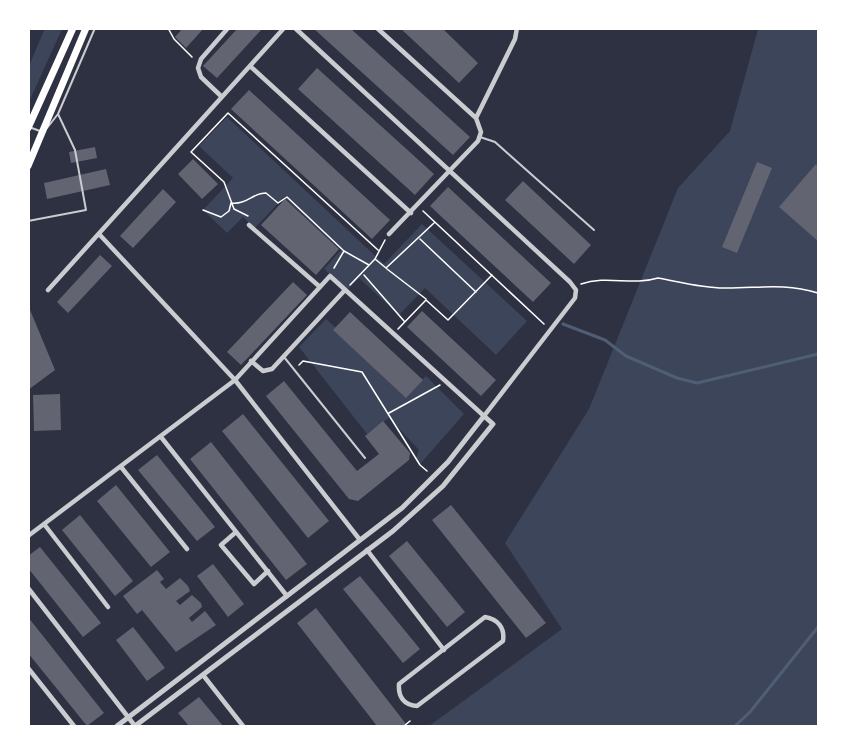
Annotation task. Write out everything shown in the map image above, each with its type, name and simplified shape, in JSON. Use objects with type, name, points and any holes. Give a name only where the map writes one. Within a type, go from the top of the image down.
[{"type":"main road","points":[[29,128],[73,28]]},
{"type":"main road","points":[[28,166],[86,28]]},
{"type":"street","points":[[222,97],[201,77],[198,63],[228,28]]},
{"type":"street","points":[[48,290],[284,28]]},
{"type":"street","points":[[117,726],[402,508],[434,477],[484,416],[572,304],[576,294],[574,286],[295,28]]},
{"type":"street","points":[[377,28],[476,118],[480,125],[480,137],[418,206],[389,234]]},
{"type":"street","points":[[476,118],[515,39],[517,28]]},
{"type":"street","points":[[250,66],[411,213]]},
{"type":"street","points":[[249,225],[320,287]]},
{"type":"street","points":[[99,234],[235,380],[444,650]]},
{"type":"street","points":[[28,536],[235,380],[330,276],[493,424],[457,470],[416,512],[135,726],[28,588]]},
{"type":"street","points":[[251,361],[263,371],[272,369],[345,290]]},
{"type":"street","points":[[161,437],[287,596]]},
{"type":"street","points":[[122,467],[187,549]]},
{"type":"street","points":[[44,524],[108,607]]},
{"type":"street","points":[[236,532],[221,545],[254,584],[268,571]]},
{"type":"street","points":[[485,617],[497,621],[503,632],[503,640],[417,706],[402,700],[399,694],[399,684],[444,650],[485,617]]},
{"type":"street","points":[[28,668],[74,726]]},
{"type":"street","points":[[203,675],[243,726]]},
{"type":"lane","points":[[29,128],[43,132],[58,114],[94,28]]},
{"type":"lane","points":[[28,221],[86,210],[75,150],[58,114]]},
{"type":"lane","points":[[480,137],[495,142],[594,230]]},
{"type":"lane","points":[[284,357],[364,458]]},
{"type":"path","points":[[168,28],[174,39],[198,63]]},
{"type":"path","points":[[249,225],[250,218],[234,209],[224,182],[191,152],[228,113],[378,250]]},
{"type":"path","points":[[231,203],[245,203],[260,193],[266,193],[278,203],[287,197],[344,250],[370,266]]},
{"type":"path","points":[[203,210],[221,217],[229,211],[231,203]]},
{"type":"path","points":[[418,206],[551,330]]},
{"type":"path","points":[[386,268],[420,239],[435,222]]},
{"type":"path","points":[[345,290],[370,266],[389,234]]},
{"type":"path","points":[[420,239],[476,292]]},
{"type":"path","points":[[330,276],[344,250]]},
{"type":"path","points":[[375,259],[448,320],[492,275]]},
{"type":"path","points":[[363,274],[404,322]]},
{"type":"path","points":[[574,286],[608,278],[648,281],[658,279],[725,289],[771,285],[796,286],[819,293]]},
{"type":"path","points":[[393,333],[426,300]]},
{"type":"path","points":[[294,369],[303,361],[362,372],[420,465],[429,473]]},
{"type":"path","points":[[388,413],[435,390],[445,380]]},
{"type":"path","points":[[404,726],[410,721]]},
{"type":"shaded area","points":[[45,28],[62,29],[29,102],[29,66]]},
{"type":"shaded area","points":[[758,29],[818,29],[818,726],[429,726],[562,629],[505,543],[589,409],[678,188],[730,131]]},
{"type":"shaded area","points":[[227,117],[384,264],[422,224],[527,321],[496,355],[425,288],[399,315],[359,278],[347,290],[324,269],[341,250],[284,197],[255,228],[243,217],[227,233],[203,210],[233,178],[199,146]]},
{"type":"shaded area","points":[[326,319],[409,393],[426,376],[464,414],[421,463],[416,458],[419,450],[389,418],[367,434],[299,347]]},
{"type":"building","points":[[183,28],[204,28],[186,48],[175,37]]},
{"type":"building","points":[[238,28],[263,28],[217,78],[203,66]]},
{"type":"building","points":[[313,28],[350,28],[470,137],[453,155]]},
{"type":"building","points":[[400,28],[442,28],[478,63],[459,83]]},
{"type":"building","points":[[317,68],[434,174],[415,195],[298,89]]},
{"type":"building","points":[[249,90],[390,220],[372,239],[231,109]]},
{"type":"building","points":[[95,147],[97,158],[71,163],[69,152]]},
{"type":"building","points":[[193,159],[218,184],[202,199],[178,174]]},
{"type":"building","points":[[757,162],[772,168],[737,253],[722,247]]},
{"type":"building","points":[[816,164],[818,167],[818,241],[779,207]]},
{"type":"building","points":[[106,169],[110,185],[47,199],[44,183]]},
{"type":"building","points":[[523,181],[591,245],[574,264],[505,200]]},
{"type":"building","points":[[448,187],[551,283],[533,302],[430,206]]},
{"type":"building","points":[[163,189],[176,202],[133,248],[120,236]]},
{"type":"building","points":[[285,199],[339,249],[316,275],[261,225]]},
{"type":"building","points":[[100,255],[112,266],[68,313],[57,302]]},
{"type":"building","points":[[293,282],[307,295],[241,365],[227,352]]},
{"type":"building","points":[[28,305],[55,370],[28,390]]},
{"type":"building","points":[[422,311],[496,380],[481,396],[407,327]]},
{"type":"building","points":[[350,312],[423,380],[406,398],[333,330]]},
{"type":"building","points":[[284,381],[357,471],[379,454],[365,436],[383,421],[410,453],[409,460],[358,501],[349,499],[266,396]]},
{"type":"building","points":[[60,394],[61,430],[34,431],[33,395]]},
{"type":"building","points":[[243,414],[329,521],[308,538],[222,431]]},
{"type":"building","points":[[211,442],[307,564],[286,580],[190,459]]},
{"type":"building","points":[[157,455],[215,527],[197,541],[138,470]]},
{"type":"building","points":[[116,485],[170,552],[151,567],[97,501]]},
{"type":"building","points":[[451,505],[546,623],[526,638],[432,520]]},
{"type":"building","points":[[80,515],[133,581],[115,596],[62,530]]},
{"type":"building","points":[[407,541],[465,612],[447,627],[389,556]]},
{"type":"building","points":[[40,547],[101,623],[83,637],[28,568],[28,556]]},
{"type":"building","points":[[213,564],[244,604],[228,617],[197,576]]},
{"type":"building","points":[[157,570],[164,579],[160,582],[166,589],[180,578],[188,586],[190,591],[176,601],[180,605],[192,595],[201,603],[202,607],[189,618],[192,622],[205,611],[216,625],[176,652],[142,610],[137,614],[123,596]]},
{"type":"building","points":[[360,576],[420,649],[403,663],[343,589]]},
{"type":"building","points":[[316,608],[406,724],[377,726],[297,623]]},
{"type":"building","points":[[28,617],[104,713],[87,726],[28,653]]},
{"type":"building","points":[[133,627],[165,668],[147,681],[116,640]]},
{"type":"building","points":[[199,697],[223,726],[189,726],[178,713]]},
{"type":"waterway","points":[[563,324],[605,340],[626,356],[677,378],[697,383],[818,354]]},
{"type":"waterway","points":[[735,726],[750,712],[818,627]]}]
